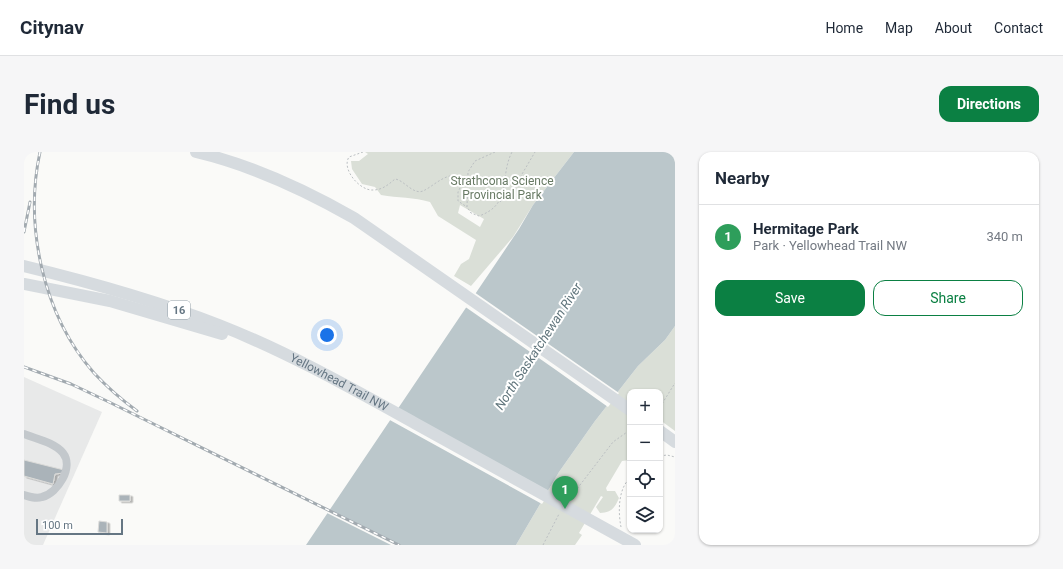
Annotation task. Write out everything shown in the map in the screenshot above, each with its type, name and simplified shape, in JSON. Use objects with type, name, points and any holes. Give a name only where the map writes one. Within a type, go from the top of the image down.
[{"type":"highway","points":[[196,152],[266,175],[319,199],[354,218],[627,408]]},
{"type":"highway","name":"Yellowhead Trail NW","points":[[24,266],[84,280],[151,300],[220,325],[271,348],[326,374],[631,543]]},
{"type":"highway","points":[[24,284],[110,301],[271,348]]},
{"type":"highway","points":[[663,433],[675,442]]},
{"type":"lane","points":[[24,434],[56,447],[63,453],[66,461],[63,478],[50,493],[43,497],[32,498],[24,496]]},
{"type":"path","points":[[363,152],[349,157],[346,161],[354,179],[365,189],[379,190],[395,179],[417,191],[423,191],[434,183],[451,176],[458,176],[463,182],[458,192],[458,201],[467,207],[471,213],[479,216],[488,213],[515,186],[535,152]]},
{"type":"path","points":[[467,207],[468,172],[470,166],[475,161],[495,152]]},
{"type":"path","points":[[499,203],[505,185],[509,158],[512,152]]},
{"type":"path","points":[[663,402],[675,383]]},
{"type":"path","points":[[568,500],[613,442],[627,432]]},
{"type":"path","points":[[663,456],[675,457]]},
{"type":"path","points":[[627,483],[623,489],[620,507],[620,524],[631,543]]},
{"type":"path","points":[[543,545],[560,512]]},
{"type":"shaded area","points":[[24,377],[102,412],[43,545],[24,545]]},
{"type":"green space","name":"Strathcona Science Provincial Park","points":[[365,152],[574,152],[533,205],[513,237],[471,286],[454,276],[461,264],[469,259],[476,240],[438,216],[430,202],[418,199],[381,195],[375,187],[362,184],[352,169],[351,161],[359,161],[368,154]],"holes":[[[460,205],[484,219],[480,227],[458,213]]]},
{"type":"green space","points":[[675,326],[675,431],[663,422],[663,389],[627,389],[627,460],[622,461],[606,488],[607,491],[615,491],[619,498],[614,507],[610,511],[600,513],[596,507],[603,497],[601,496],[579,533],[582,535],[575,545],[516,545],[559,472],[595,421],[638,366],[665,340]]},
{"type":"water","name":"North Saskatchewan River","points":[[574,152],[675,152],[675,326],[665,340],[638,366],[595,421],[559,472],[516,545],[306,545],[519,229],[533,205]]},
{"type":"pier","points":[[474,292],[619,393],[608,407],[464,306]]},
{"type":"pier","points":[[396,407],[550,492],[542,504],[388,419]]},
{"type":"pier","points":[[328,509],[399,545],[391,545],[325,512]]},
{"type":"building","points":[[24,460],[64,470],[63,473],[55,474],[53,484],[24,476]]},
{"type":"building","points":[[119,495],[130,495],[130,501],[119,501]]},
{"type":"building","points":[[99,521],[107,522],[107,533],[98,532]]},
{"type":"railway","points":[[40,152],[36,180],[35,210],[37,239],[42,268],[50,297],[76,350],[94,373],[137,411]]},
{"type":"railway","points":[[24,232],[30,202]]},
{"type":"railway","points":[[24,367],[71,384],[109,402],[399,545]]},
{"type":"place","name":"Hermitage Park","points":[[565,509]]}]
